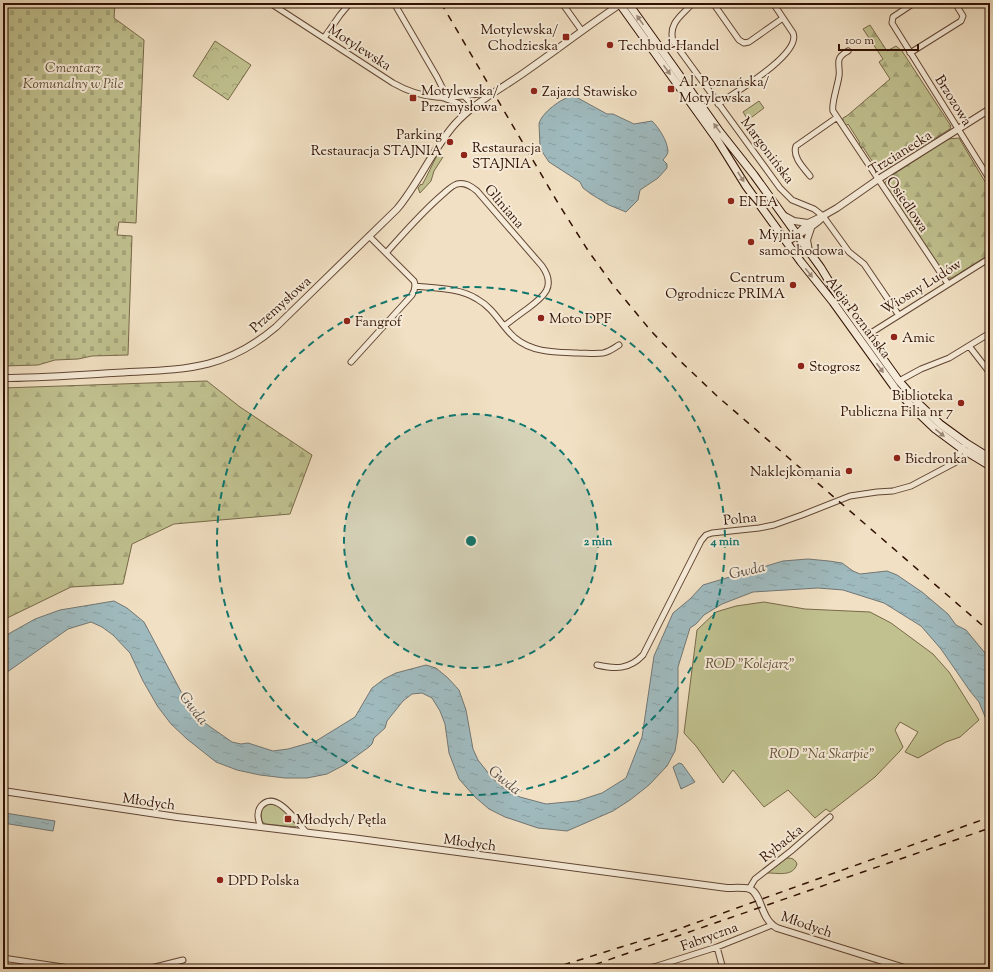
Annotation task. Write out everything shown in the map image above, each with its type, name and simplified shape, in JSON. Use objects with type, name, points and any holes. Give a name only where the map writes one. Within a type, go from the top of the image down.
[{"type":"main road","name":"Aleja Poznańska","points":[[620,3],[718,141],[751,192],[900,394],[928,422],[967,448],[990,458]]},
{"type":"main road","name":"Aleja Poznańska","points":[[628,3],[720,132],[797,234],[821,268],[838,296],[899,381],[929,414],[967,448],[990,466]]},
{"type":"main road","points":[[751,192],[759,190],[771,198]]},
{"type":"street","name":"Motylewska","points":[[270,3],[397,85],[420,94],[444,98],[458,103],[470,110]]},
{"type":"street","points":[[324,38],[350,3]]},
{"type":"street","points":[[394,3],[438,77],[444,91],[444,98]]},
{"type":"street","points":[[562,3],[582,31]]},
{"type":"street","name":"Motylewska","points":[[444,98],[465,97],[493,92],[524,72],[620,3]]},
{"type":"street","name":"Margonińska","points":[[693,3],[673,25],[672,39],[783,192],[792,200],[814,210],[823,216],[849,252],[864,264],[898,314]]},
{"type":"street","points":[[713,3],[739,40],[744,43],[750,42],[783,18]]},
{"type":"street","points":[[718,104],[777,63],[794,43],[795,36],[773,3]]},
{"type":"street","name":"Brzozowa","points":[[914,3],[895,15],[892,21],[893,26],[990,180]]},
{"type":"street","points":[[910,53],[961,21],[962,16],[955,3]]},
{"type":"street","name":"Osiedlowa","points":[[848,51],[839,59],[840,75],[832,108],[836,118],[948,284]]},
{"type":"street","name":"Przemysłowa","points":[[3,378],[44,378],[177,370],[205,365],[241,352],[270,332],[402,203],[441,142],[455,124],[493,92]]},
{"type":"street","points":[[465,97],[470,102],[470,110]]},
{"type":"street","name":"Trzcianecka","points":[[787,242],[809,225],[877,180],[990,109]]},
{"type":"street","points":[[810,176],[796,157],[796,146],[836,118]]},
{"type":"street","name":"Gliniana","points":[[386,253],[423,212],[451,187],[457,184],[472,186],[542,266],[548,277],[548,285],[545,294],[504,326]]},
{"type":"street","points":[[783,215],[794,221],[809,225],[807,240],[809,251]]},
{"type":"street","points":[[351,362],[412,295],[415,286],[414,281],[369,236]]},
{"type":"street","name":"Wiosny Ludów","points":[[866,336],[898,314],[990,258]]},
{"type":"street","points":[[415,286],[460,292],[476,298],[490,308],[509,333],[519,341],[526,346],[544,352],[603,353],[614,349],[619,345]]},
{"type":"street","points":[[899,381],[921,369],[948,358],[990,333]]},
{"type":"street","points":[[969,346],[990,373]]},
{"type":"street","name":"Polna","points":[[597,665],[622,668],[634,663],[643,655],[701,541],[709,534],[766,527],[797,517],[850,496],[902,489],[920,482],[952,465],[967,448]]},
{"type":"street","name":"Młodych","points":[[3,791],[176,817],[306,832],[727,888],[749,889],[755,894],[764,916],[772,925],[783,930],[908,969]]},
{"type":"street","points":[[261,827],[258,810],[264,804],[273,801],[282,805],[306,832]]},
{"type":"street","name":"Rybacka","points":[[749,889],[755,879],[791,852],[830,817]]},
{"type":"street","name":"Fabryczna","points":[[642,969],[652,968],[718,947],[772,925]]},
{"type":"street","points":[[718,947],[723,969]]},
{"type":"street","points":[[3,958],[76,969]]},
{"type":"street","points":[[147,969],[183,960]]},
{"type":"green space","name":"Cmentarz Komunalny w Pile","points":[[3,3],[115,3],[114,18],[144,40],[136,223],[119,222],[117,235],[132,236],[128,355],[92,356],[78,359],[55,360],[38,365],[3,366]]},
{"type":"green space","points":[[870,25],[887,51],[896,46],[902,51],[951,126],[950,129],[921,147],[905,154],[877,171],[863,147],[860,148],[858,146],[860,143],[848,124],[846,126],[843,123],[843,118],[890,79],[879,62],[883,59],[863,29]]},
{"type":"green space","points":[[215,41],[251,65],[228,100],[193,76]]},
{"type":"green space","points":[[759,101],[764,108],[748,120],[743,112]]},
{"type":"green space","points":[[959,138],[990,190],[990,254],[952,278],[947,278],[884,183],[891,176],[948,139]]},
{"type":"green space","points":[[438,154],[443,157],[434,171],[431,181],[420,193],[418,188],[421,184],[422,185]]},
{"type":"green space","points":[[207,381],[240,407],[312,455],[290,514],[174,524],[132,544],[123,584],[71,587],[3,620],[3,388]]},
{"type":"green space","name":"ROD \"Kolejarz\"","points":[[764,602],[805,609],[870,612],[891,623],[933,654],[949,672],[979,720],[960,737],[946,742],[918,758],[905,752],[918,732],[900,722],[895,730],[903,747],[900,751],[875,777],[830,812],[826,809],[815,818],[788,790],[764,807],[733,770],[723,783],[696,746],[684,733],[697,630],[716,612],[736,606]]},
{"type":"green space","points":[[269,804],[279,805],[287,814],[286,817],[289,821],[293,821],[296,827],[266,824],[262,822],[262,809]]},
{"type":"green space","points":[[787,858],[793,859],[797,864],[792,871],[789,873],[767,873]]},
{"type":"water","points":[[572,96],[607,114],[613,114],[634,124],[652,121],[664,139],[668,151],[663,160],[667,164],[667,168],[658,178],[640,190],[638,200],[626,212],[609,205],[591,194],[583,188],[580,182],[549,162],[543,153],[540,146],[539,124],[541,120],[552,107]]},
{"type":"water","points":[[808,559],[842,563],[860,574],[887,571],[897,575],[922,592],[948,614],[956,625],[966,630],[990,659],[990,729],[979,702],[941,649],[921,626],[884,603],[843,590],[818,588],[753,592],[722,604],[704,615],[690,628],[678,667],[678,732],[675,751],[667,766],[649,785],[630,800],[613,811],[567,831],[538,828],[505,817],[489,809],[475,797],[459,779],[449,753],[445,724],[440,711],[432,698],[422,693],[412,694],[403,701],[387,721],[385,728],[374,738],[372,744],[344,765],[327,774],[307,778],[285,778],[237,770],[216,762],[187,739],[171,724],[158,707],[143,681],[130,653],[113,635],[102,627],[91,622],[68,629],[3,675],[3,637],[35,619],[60,610],[114,601],[127,608],[144,622],[186,701],[199,719],[232,742],[241,744],[248,743],[273,751],[288,749],[316,741],[355,717],[372,688],[384,679],[396,673],[426,665],[436,668],[459,690],[466,710],[473,749],[478,760],[493,779],[505,789],[520,797],[546,804],[577,801],[602,793],[626,778],[642,737],[654,656],[673,613],[690,599],[703,585],[783,561]]},
{"type":"water","points":[[679,763],[682,764],[695,782],[681,789],[673,767]]},
{"type":"water","points":[[5,813],[55,821],[53,831],[3,823]]},
{"type":"railway","points":[[441,3],[558,203],[589,252],[613,285],[651,331],[717,396],[990,632]]},
{"type":"railway","points":[[550,969],[673,931],[990,817]]},
{"type":"railway","points":[[582,969],[990,828]]},
{"type":"place","name":"Motylewska/ Chodzieska","points":[[566,37]]},
{"type":"place","name":"Techbud-Handel","points":[[610,45]]},
{"type":"place","name":"Al. Poznańska/ Motylewska","points":[[671,89]]},
{"type":"place","name":"Zajazd Stawisko","points":[[534,91]]},
{"type":"place","name":"Motylewska/ Przemysłowa","points":[[413,98]]},
{"type":"place","name":"Parking Restauracja STAJNIA","points":[[450,142]]},
{"type":"place","name":"Restauracja STAJNIA","points":[[464,155]]},
{"type":"place","name":"ENEA","points":[[731,201]]},
{"type":"place","name":"Myjnia samochodowa","points":[[751,242]]},
{"type":"place","name":"Centrum Ogrodnicze PRIMA","points":[[793,285]]},
{"type":"place","name":"Moto DPF","points":[[541,318]]},
{"type":"place","name":"Fangrof","points":[[347,321]]},
{"type":"place","name":"Amic","points":[[894,337]]},
{"type":"place","name":"Stogrosz","points":[[801,366]]},
{"type":"place","name":"Biblioteka Publiczna Filia nr 7","points":[[961,403]]},
{"type":"place","name":"Biedronka","points":[[897,458]]},
{"type":"place","name":"Naklejkomania","points":[[849,471]]},
{"type":"place","name":"Młodych/ Pętla","points":[[288,819]]},
{"type":"place","name":"DPD Polska","points":[[220,880]]},
{"type":"water label","name":"Gwda","points":[[747,570]]},
{"type":"water label","name":"Gwda","points":[[194,708]]},
{"type":"water label","name":"Gwda","points":[[505,780]]},
{"type":"park label","name":"ROD \"Na Skarpie\"","points":[[822,753]]}]
